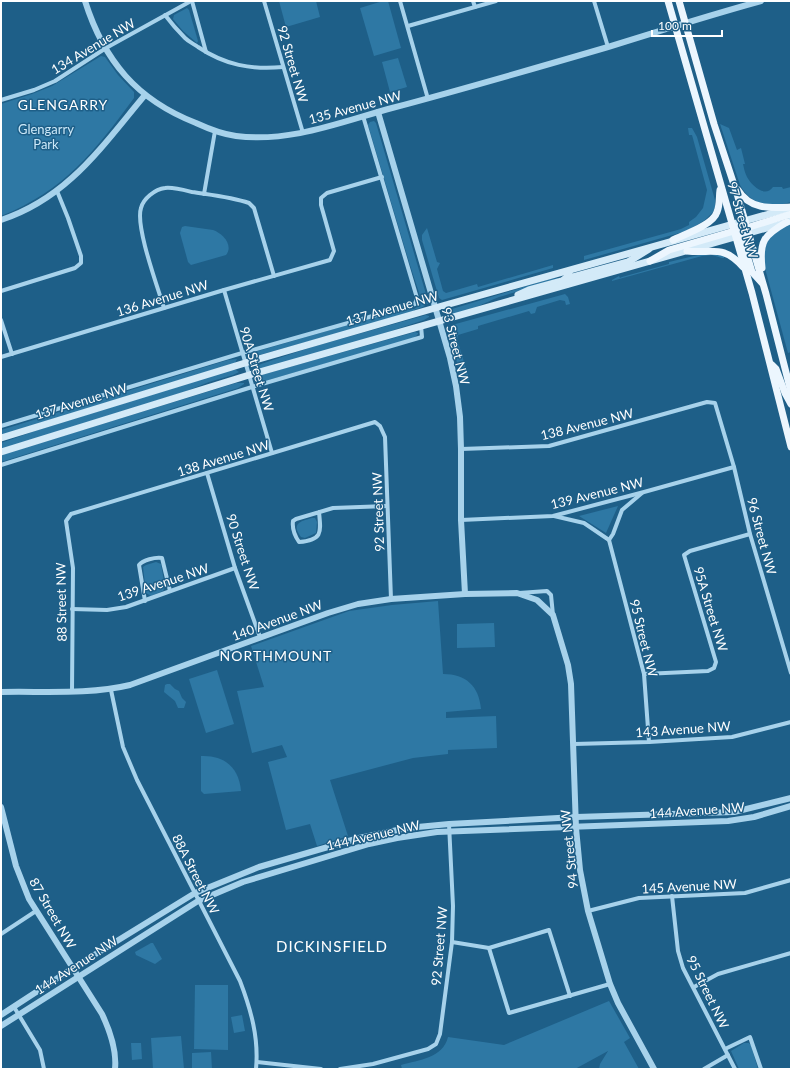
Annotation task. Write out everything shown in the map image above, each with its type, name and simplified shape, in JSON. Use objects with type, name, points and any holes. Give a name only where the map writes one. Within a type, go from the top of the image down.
[{"type":"main road","name":"97 Street NW","points":[[668,1],[720,184],[736,231],[791,447]]},
{"type":"main road","name":"97 Street NW","points":[[679,1],[714,124],[747,227],[791,392]]},
{"type":"main road","points":[[732,179],[739,192],[747,201],[754,205],[770,208],[791,207]]},
{"type":"main road","points":[[673,240],[714,218],[719,203],[720,184]]},
{"type":"main road","name":"137 Avenue NW","points":[[1,452],[249,375],[687,251],[747,227],[791,207]]},
{"type":"main road","points":[[650,261],[669,250],[791,214]]},
{"type":"main road","points":[[763,284],[761,260],[763,243],[768,234],[789,221]]},
{"type":"main road","name":"137 Avenue NW","points":[[747,227],[789,221]]},
{"type":"main road","points":[[736,231],[752,272],[763,284]]},
{"type":"main road","name":"137 Avenue NW","points":[[1,438],[245,363],[570,269],[673,240],[736,231]]},
{"type":"main road","points":[[567,284],[573,277],[628,262],[654,246]]},
{"type":"main road","points":[[687,251],[724,252],[736,259],[745,269]]},
{"type":"main road","points":[[486,308],[529,290],[562,281],[569,275],[570,269]]},
{"type":"main road","points":[[752,293],[762,299],[771,315]]},
{"type":"main road","points":[[770,364],[776,369],[791,404]]},
{"type":"street","points":[[1,220],[29,208],[57,191],[88,164],[145,95],[125,75],[106,48],[97,33],[86,1]]},
{"type":"street","points":[[191,1],[206,53]]},
{"type":"street","name":"134 Avenue NW","points":[[1,100],[51,83],[106,48],[191,1]]},
{"type":"street","name":"92 Street NW","points":[[264,1],[303,133]]},
{"type":"street","points":[[400,1],[428,99]]},
{"type":"street","points":[[473,1],[475,7]]},
{"type":"street","points":[[408,26],[496,1]]},
{"type":"street","points":[[594,1],[608,47]]},
{"type":"street","name":"135 Avenue NW","points":[[145,95],[177,116],[215,131],[236,136],[262,138],[287,136],[428,99],[608,47],[758,1]]},
{"type":"street","points":[[165,15],[186,39],[206,53],[222,61],[247,67],[264,69],[283,67]]},
{"type":"street","name":"93 Street NW","points":[[378,112],[450,358],[456,386],[460,417],[461,520],[466,594]]},
{"type":"street","points":[[364,116],[382,177]]},
{"type":"street","points":[[204,194],[215,131]]},
{"type":"street","name":"136 Avenue NW","points":[[1,357],[224,290],[330,260],[334,251],[321,205],[321,198],[327,193],[382,177]]},
{"type":"street","name":"137 Avenue NW","points":[[1,426],[242,352],[415,304],[417,298],[382,177]]},
{"type":"street","points":[[164,308],[140,226],[140,209],[148,197],[156,191],[165,188],[241,200],[249,203],[254,208],[274,276]]},
{"type":"street","points":[[1,291],[75,268],[81,263],[81,256],[57,191]]},
{"type":"street","name":"90A Street NW","points":[[224,290],[272,453]]},
{"type":"street","points":[[1,320],[12,354]]},
{"type":"street","name":"137 Avenue NW","points":[[1,465],[422,336],[421,326]]},
{"type":"street","name":"138 Avenue NW","points":[[461,449],[549,446],[707,402],[715,403]]},
{"type":"street","name":"96 Street NW","points":[[715,403],[734,467],[750,534],[791,673]]},
{"type":"street","name":"138 Avenue NW","points":[[71,514],[375,422],[380,426]]},
{"type":"street","name":"92 Street NW","points":[[380,426],[385,437],[391,599]]},
{"type":"street","name":"139 Avenue NW","points":[[461,520],[553,516],[734,467]]},
{"type":"street","name":"90 Street NW","points":[[207,473],[235,568],[260,637]]},
{"type":"street","points":[[553,516],[584,524],[608,540],[613,534],[622,510],[644,492]]},
{"type":"street","points":[[319,512],[321,529],[319,534],[315,538],[299,542],[296,538],[292,525],[293,521],[319,512],[333,508],[387,506]]},
{"type":"street","name":"88 Street NW","points":[[71,514],[66,521],[73,568],[72,691]]},
{"type":"street","name":"95A Street NW","points":[[644,674],[708,671],[714,668],[716,662],[684,555],[690,551],[750,534]]},
{"type":"street","name":"95 Street NW","points":[[608,540],[644,674],[649,742]]},
{"type":"street","points":[[144,601],[139,570],[139,564],[142,562],[159,557],[162,558],[170,591]]},
{"type":"street","name":"139 Avenue NW","points":[[72,609],[107,610],[126,607],[235,568]]},
{"type":"street","name":"94 Street NW","points":[[517,593],[547,591],[551,595],[553,615],[572,684],[576,828],[580,870],[588,911],[610,984],[618,1003],[654,1069]]},
{"type":"street","name":"140 Avenue NW","points":[[1,692],[111,690],[130,685],[260,637],[358,604],[391,599],[466,594],[517,593]]},
{"type":"street","name":"94 Street NW","points":[[517,593],[538,600],[553,615]]},
{"type":"street","name":"88A Street NW","points":[[111,690],[122,747],[137,780],[240,981],[247,999],[257,1043],[256,1069]]},
{"type":"street","name":"143 Avenue NW","points":[[574,744],[649,742],[732,737],[791,722]]},
{"type":"street","name":"144 Avenue NW","points":[[1,1015],[73,968],[195,893],[259,867],[359,838],[408,828],[449,824],[576,817],[734,812],[791,798]]},
{"type":"street","name":"144 Avenue NW","points":[[1,1026],[198,900],[243,882],[370,844],[410,836],[449,832],[728,821],[754,817],[791,806]]},
{"type":"street","name":"87 Street NW","points":[[1,807],[16,866],[29,899],[102,1014],[109,1028],[114,1047],[115,1069]]},
{"type":"street","name":"92 Street NW","points":[[340,1069],[356,1068],[379,1063],[428,1049],[436,1044],[440,1034],[452,942],[453,906],[449,824]]},
{"type":"street","name":"145 Avenue NW","points":[[588,911],[639,898],[745,892],[791,880]]},
{"type":"street","name":"95 Street NW","points":[[672,896],[678,951],[683,968],[694,986],[735,1069]]},
{"type":"street","points":[[1,934],[36,911]]},
{"type":"street","points":[[452,942],[489,948],[549,930],[570,996]]},
{"type":"street","points":[[489,948],[510,1013],[610,984]]},
{"type":"street","points":[[694,986],[718,974],[791,953]]},
{"type":"street","points":[[14,1007],[40,1050],[44,1069]]},
{"type":"street","name":"95 Street NW","points":[[725,1048],[750,1037],[760,1069]]},
{"type":"street","points":[[704,1069],[728,1055]]},
{"type":"street","points":[[257,1062],[321,1069]]},
{"type":"green space","points":[[279,1],[316,1],[320,17],[286,27]]},
{"type":"green space","points":[[383,1],[388,1],[401,48],[374,56],[360,8]]},
{"type":"green space","points":[[187,8],[189,10],[198,41],[197,43],[183,31],[173,19],[174,15]]},
{"type":"green space","name":"Glengarry Park","points":[[101,56],[105,57],[118,75],[134,92],[134,98],[106,135],[76,168],[43,194],[23,206],[1,216],[1,104],[52,86]]},
{"type":"green space","points":[[398,58],[407,87],[390,92],[382,62]]},
{"type":"green space","points":[[374,121],[376,123],[428,304],[414,310],[414,312],[252,357],[251,355],[258,351],[403,309],[414,309],[420,305],[421,299],[368,125],[370,122]]},
{"type":"green space","points":[[720,124],[729,128],[737,150],[741,148],[745,171],[752,184],[759,190],[763,191],[770,190],[773,187],[782,187],[783,189],[791,187],[791,202],[776,205],[762,204],[750,197],[745,192],[740,185]]},
{"type":"green space","points":[[688,128],[692,128],[697,137],[715,200],[713,212],[705,220],[683,232],[584,260],[584,256],[681,229],[689,225],[689,222],[696,217],[703,208],[707,190],[692,135],[689,135]]},
{"type":"green space","points":[[791,224],[791,352],[788,353],[763,261],[765,248],[770,237],[784,226]]},
{"type":"green space","points":[[185,226],[213,230],[220,234],[228,243],[229,247],[226,255],[191,265],[188,262],[180,233],[182,227]]},
{"type":"green space","points":[[427,228],[437,262],[440,263],[437,269],[443,291],[446,293],[477,284],[478,287],[553,265],[553,268],[442,300],[439,298],[422,240],[422,235]]},
{"type":"green space","points":[[724,254],[724,258],[712,255],[702,256],[612,281],[619,276],[620,278],[669,264],[669,262],[698,255]]},
{"type":"green space","points":[[558,278],[558,280],[499,297],[465,311],[446,314],[452,309],[550,279]]},
{"type":"green space","points":[[565,294],[568,297],[570,304],[566,305],[565,301],[560,300],[537,307],[535,313],[531,314],[529,311],[478,326],[478,329],[458,335],[457,339],[469,379],[467,382],[462,382],[449,332],[452,325]]},
{"type":"green space","points":[[426,315],[429,317],[424,320],[370,338],[262,369],[255,368],[261,364],[312,347]]},
{"type":"green space","points":[[415,332],[418,334],[414,338],[265,381],[257,381],[261,375]]},
{"type":"green space","points":[[237,359],[235,363],[1,435],[1,430],[228,360]]},
{"type":"green space","points":[[231,370],[236,370],[239,372],[184,392],[1,449],[1,443],[35,431]]},
{"type":"green space","points":[[236,383],[244,384],[238,388],[1,462],[1,455]]},
{"type":"green space","points":[[618,506],[606,533],[579,516]]},
{"type":"green space","points":[[315,518],[317,522],[316,533],[305,538],[301,537],[297,529],[298,524],[304,520]]},
{"type":"green space","points":[[156,562],[161,564],[165,587],[163,591],[151,596],[146,593],[143,567]]},
{"type":"green space","points":[[438,601],[443,674],[458,676],[470,683],[480,701],[481,709],[446,712],[446,718],[496,716],[497,748],[448,750],[448,754],[413,758],[330,780],[348,836],[317,846],[310,824],[286,830],[268,762],[287,757],[282,745],[252,753],[237,691],[264,687],[251,646],[349,611]]},
{"type":"green space","points":[[494,623],[495,647],[457,648],[457,624]]},
{"type":"green space","points":[[217,670],[234,724],[206,733],[189,679]]},
{"type":"green space","points":[[170,684],[179,691],[182,698],[186,702],[184,708],[178,708],[175,701],[164,692],[165,685]]},
{"type":"green space","points":[[201,756],[217,758],[229,764],[237,776],[241,791],[204,794],[201,791]]},
{"type":"green space","points":[[153,943],[162,959],[155,964],[136,955],[135,952]]},
{"type":"green space","points":[[195,985],[228,985],[228,1050],[194,1049]]},
{"type":"green space","points":[[609,1001],[630,1038],[624,1042],[639,1069],[599,1069],[600,1064],[608,1051],[575,1069],[402,1069],[401,1065],[436,1054],[441,1050],[448,1037],[504,1045]]},
{"type":"green space","points":[[242,1015],[245,1031],[234,1033],[231,1017]]},
{"type":"green space","points":[[181,1036],[184,1069],[153,1069],[151,1038]]},
{"type":"green space","points":[[131,1043],[141,1043],[142,1059],[132,1060]]},
{"type":"green space","points":[[744,1043],[749,1043],[751,1045],[758,1069],[739,1069],[731,1051]]},
{"type":"green space","points":[[211,1052],[212,1069],[192,1069],[192,1053]]},
{"type":"district","name":"GLENGARRY","points":[[63,105]]},
{"type":"district","name":"NORTHMOUNT","points":[[276,656]]},
{"type":"district","name":"DICKINSFIELD","points":[[332,947]]}]
